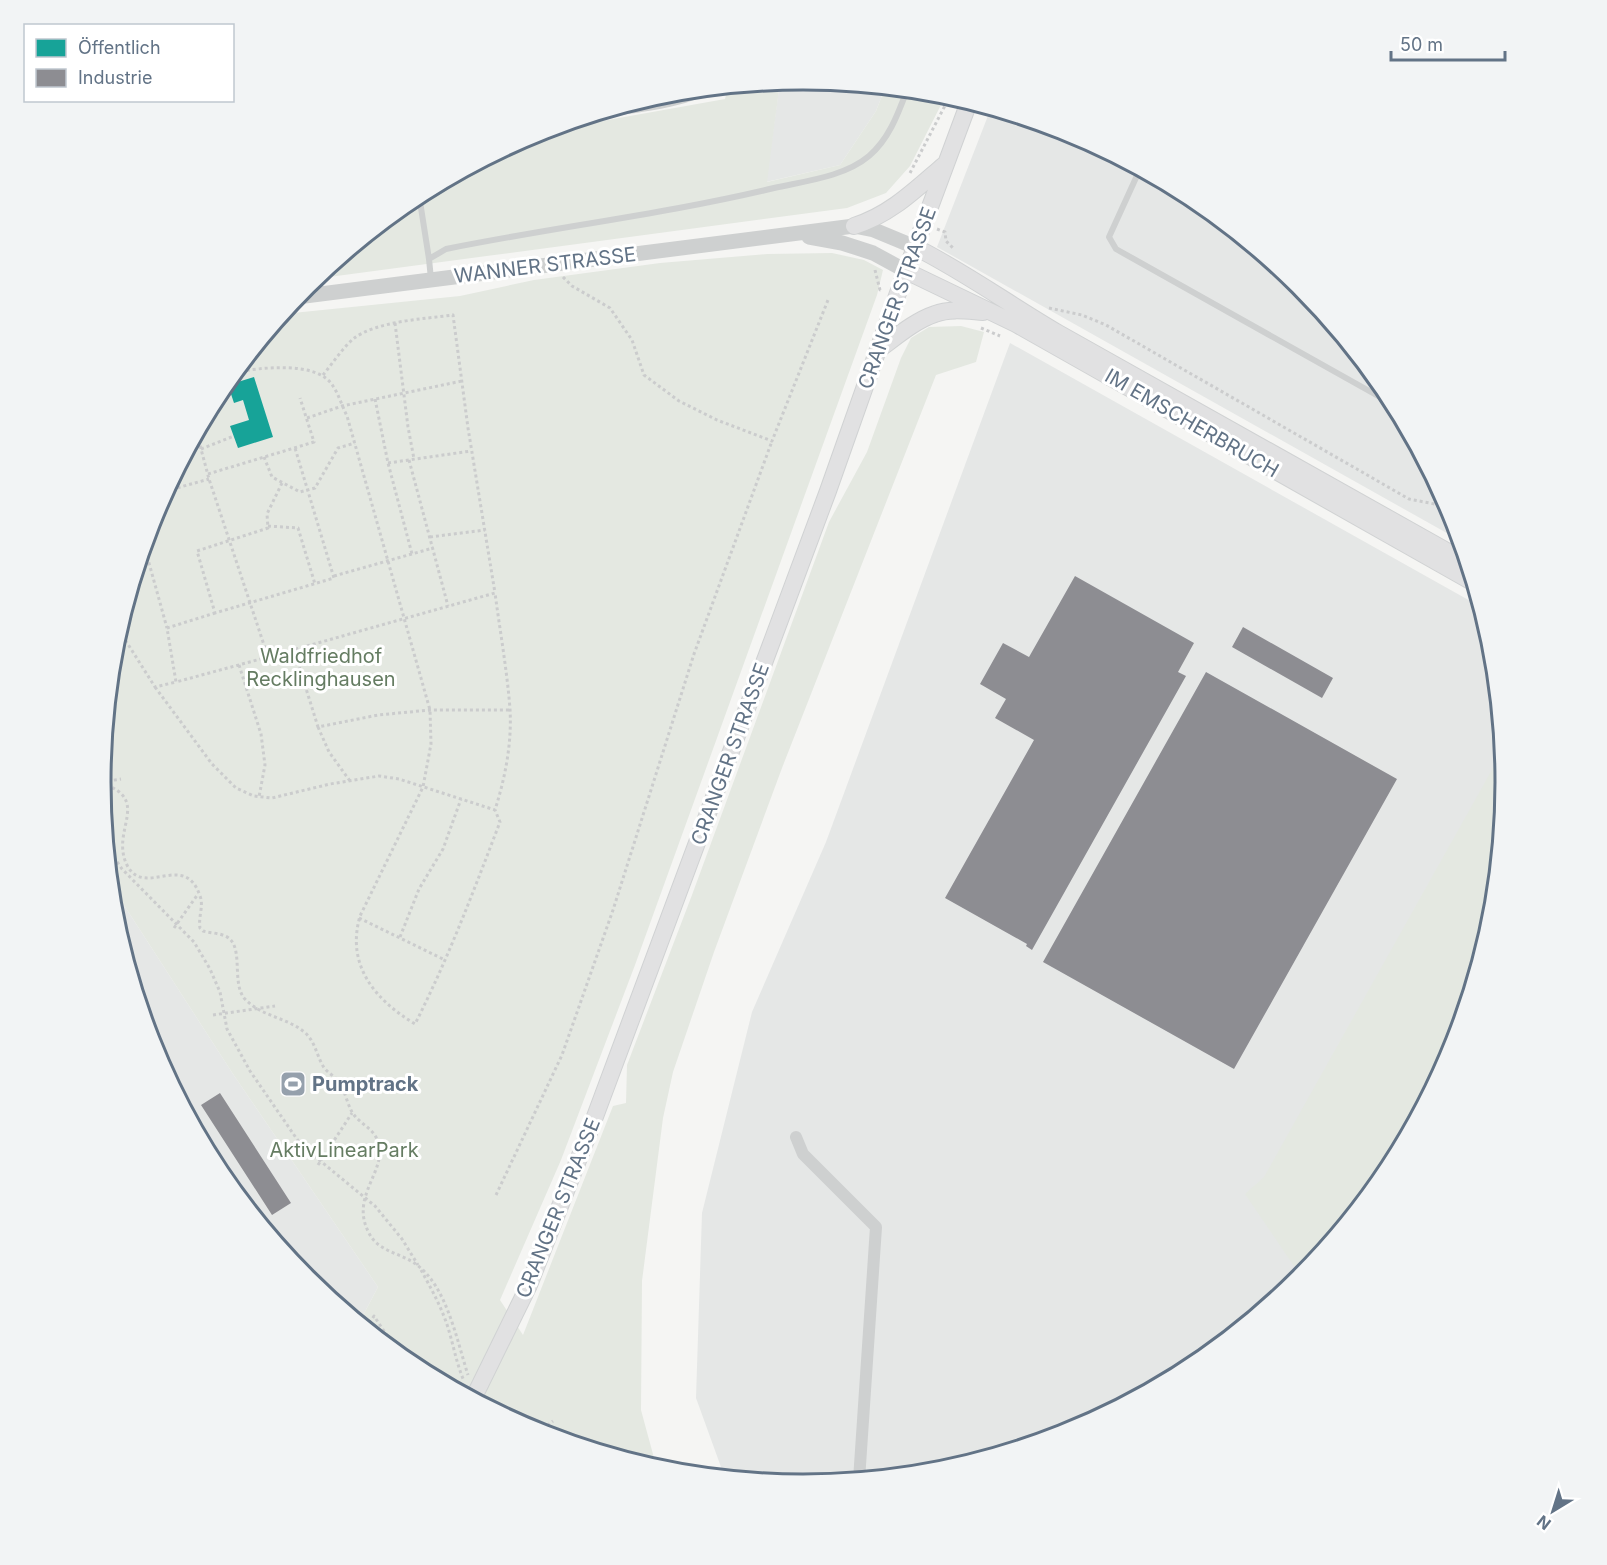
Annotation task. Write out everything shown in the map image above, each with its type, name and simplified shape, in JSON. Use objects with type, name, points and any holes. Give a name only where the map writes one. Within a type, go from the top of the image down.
[{"type":"main road","name":"CRANGER STRASSE","points":[[471,1390],[529,1285],[590,1130],[828,490],[966,110]]},
{"type":"main road","points":[[854,226],[873,220],[895,207],[945,165]]},
{"type":"main road","name":"IM EMSCHERBRUCH","points":[[915,248],[954,267],[996,305]]},
{"type":"main road","name":"IM EMSCHERBRUCH","points":[[906,271],[996,305],[1464,577]]},
{"type":"main road","points":[[878,350],[915,324],[936,313],[996,305]]},
{"type":"main road","name":"IM EMSCHERBRUCH","points":[[1019,318],[1458,556]]},
{"type":"street","name":"WANNER STRASSE","points":[[312,295],[854,226],[883,233],[915,248]]},
{"type":"street","name":"WANNER STRASSE","points":[[794,234],[842,243],[873,253],[906,271]]},
{"type":"street","points":[[796,1137],[803,1155],[876,1227],[859,1473]]},
{"type":"lane","points":[[429,259],[446,249],[740,196],[841,171],[868,156],[882,143],[894,123],[904,98]]},
{"type":"lane","points":[[658,105],[675,102]]},
{"type":"lane","points":[[1137,176],[1109,237],[1116,249],[1377,395]]},
{"type":"lane","points":[[421,206],[431,280]]},
{"type":"path","name":"CRANGER STRASSE","points":[[906,178],[945,105]]},
{"type":"path","points":[[945,232],[946,241],[954,249]]},
{"type":"path","points":[[555,264],[572,286],[610,308],[632,340],[644,375],[680,401],[717,420],[772,441]]},
{"type":"path","points":[[496,1195],[562,1055],[613,910],[694,654],[772,441],[828,300]]},
{"type":"path","points":[[1047,308],[1082,315],[1106,325],[1409,499],[1438,505]]},
{"type":"path","points":[[248,370],[261,368],[306,369],[322,375],[333,384],[355,443],[430,710],[431,744],[423,787],[359,918],[355,934],[357,959],[368,982],[383,1001],[415,1024],[445,960],[500,822],[495,810],[504,781],[510,710],[495,593],[471,451],[453,315],[395,323],[370,330],[353,339],[322,375]]},
{"type":"path","points":[[395,323],[414,459]]},
{"type":"path","points":[[307,418],[342,406],[462,381]]},
{"type":"path","points":[[177,487],[314,442],[300,398]]},
{"type":"path","points":[[375,399],[388,463],[412,554]]},
{"type":"path","points":[[201,449],[234,436]]},
{"type":"path","points":[[264,457],[272,477],[300,492],[315,488],[338,448],[355,443]]},
{"type":"path","points":[[200,444],[208,476],[268,657]]},
{"type":"path","points":[[295,448],[334,576]]},
{"type":"path","points":[[388,463],[471,451]]},
{"type":"path","points":[[409,460],[448,606]]},
{"type":"path","points":[[268,526],[267,514],[282,483]]},
{"type":"path","points":[[215,613],[197,551],[268,528],[268,526],[298,528],[315,584]]},
{"type":"path","points":[[430,537],[485,530]]},
{"type":"path","points":[[167,628],[433,548]]},
{"type":"path","points":[[148,560],[167,628],[176,682]]},
{"type":"path","points":[[155,687],[495,593]]},
{"type":"path","points":[[125,641],[155,687],[212,764],[236,788],[259,797],[272,798],[379,776],[399,779],[495,810]]},
{"type":"path","points":[[294,650],[318,727],[329,752],[350,781]]},
{"type":"path","points":[[239,665],[261,734],[265,765],[259,797]]},
{"type":"path","points":[[318,727],[378,715],[430,710],[510,710]]},
{"type":"path","points":[[111,781],[121,779]]},
{"type":"path","points":[[111,787],[128,801],[123,832],[124,855],[128,867],[142,879],[181,874],[194,884],[202,901],[200,928],[203,931],[227,936],[235,945],[239,987],[242,994],[256,1009],[284,1020],[306,1033],[324,1067],[340,1083],[352,1113],[374,1133],[380,1147],[378,1160],[364,1197],[364,1222],[371,1238],[378,1245],[419,1266],[428,1275],[440,1296],[457,1337],[468,1375]]},
{"type":"path","points":[[400,937],[419,889],[443,849],[460,799]]},
{"type":"path","points":[[115,859],[145,895],[194,942],[220,992],[227,1029],[250,1071],[301,1145],[375,1206],[402,1239],[436,1298],[449,1330],[456,1360],[466,1387]]},
{"type":"path","points":[[174,928],[198,894]]},
{"type":"path","points":[[359,918],[445,960]]},
{"type":"path","points":[[213,1016],[275,1006]]},
{"type":"path","points":[[318,1165],[352,1113]]},
{"type":"path","points":[[370,1322],[374,1316],[387,1336]]},
{"type":"path","points":[[547,1425],[553,1421]]},
{"type":"shaded area","points":[[779,91],[849,91],[882,95],[876,111],[840,165],[766,182]]},
{"type":"shaded area","points":[[988,116],[1069,143],[1110,161],[1150,183],[1225,233],[1293,293],[1324,326],[1353,361],[1403,436],[1425,476],[1450,535],[937,247]]},
{"type":"shaded area","points":[[1010,343],[1472,602],[1483,647],[1495,737],[1495,828],[1483,918],[1459,1005],[1425,1089],[1379,1167],[1324,1239],[1260,1303],[1225,1332],[1150,1382],[1110,1404],[1069,1422],[983,1451],[939,1462],[894,1469],[849,1474],[804,1475],[722,1470],[696,1398],[702,1213],[752,1012],[826,842]]},
{"type":"shaded area","points":[[121,901],[233,1074],[378,1287],[363,1316],[314,1272],[283,1239],[228,1167],[182,1089],[164,1048],[135,962]]},
{"type":"green space","points":[[779,91],[767,182],[840,165],[876,111],[882,95],[942,104],[910,166],[886,193],[847,208],[331,277],[382,233],[419,207],[497,161],[538,143],[599,122],[725,99],[726,95]]},
{"type":"green space","points":[[832,253],[864,260],[883,270],[877,295],[635,965],[561,1160],[500,1300],[523,1335],[613,1106],[626,1103],[627,1065],[829,522],[867,452],[901,358],[911,338],[929,327],[961,326],[984,332],[976,362],[936,375],[782,768],[714,952],[673,1072],[663,1118],[642,1281],[641,1410],[654,1459],[581,1438],[497,1404],[419,1358],[363,1316],[378,1287],[233,1074],[121,901],[112,828],[112,737],[124,647],[148,560],[164,517],[182,476],[228,398],[254,361],[295,313],[460,296],[534,280],[660,263],[767,254]]},
{"type":"green space","points":[[1496,763],[1495,828],[1490,873],[1483,918],[1472,962],[1443,1048],[1425,1089],[1403,1129],[1353,1204],[1296,1269],[1245,1194],[1264,1177]]},
{"type":"building: Öffentlich","points":[[254,377],[273,437],[238,448],[230,426],[249,420],[243,400],[234,403],[231,394],[240,381]]},
{"type":"building: Industrie","points":[[1075,576],[1194,643],[1178,672],[1186,676],[1032,950],[1026,946],[1027,944],[945,898],[1034,740],[995,718],[1006,699],[980,684],[1003,643],[1029,657]]},
{"type":"building: Industrie","points":[[1243,627],[1333,678],[1322,698],[1232,647]]},
{"type":"building: Industrie","points":[[1206,672],[1397,779],[1234,1069],[1043,962]]},
{"type":"building: Industrie","points":[[220,1093],[291,1203],[272,1215],[201,1105]]},
{"type":"place","name":"Pumptrack","points":[[293,1084]]},
{"type":"park label","name":"Waldfriedhof Recklinghausen","points":[[321,668]]},
{"type":"park label","name":"AktivLinearPark","points":[[344,1150]]}]
